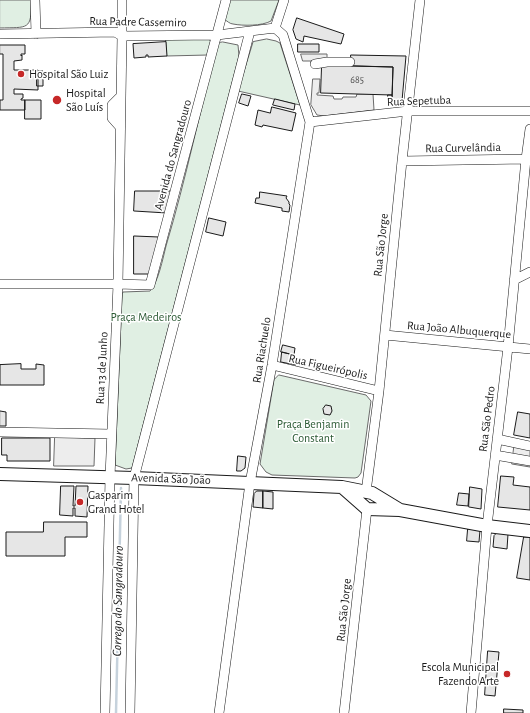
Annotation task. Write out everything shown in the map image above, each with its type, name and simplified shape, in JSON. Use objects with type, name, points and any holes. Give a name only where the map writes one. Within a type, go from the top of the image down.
[{"type":"main road","name":"Avenida São João","points":[[0,474],[342,487],[371,494],[400,510]]},
{"type":"main road","points":[[342,487],[367,507]]},
{"type":"main road","points":[[371,494],[378,502],[367,507],[361,498],[371,494]]},
{"type":"main road","name":"Avenida São João","points":[[367,507],[400,510],[487,526],[530,531]]},
{"type":"street","points":[[35,0],[36,34]]},
{"type":"street","name":"Rua 13 de Junho","points":[[105,713],[110,477],[118,284],[122,0]]},
{"type":"street","name":"Avenida do Sangradouro","points":[[118,284],[150,285],[226,0]]},
{"type":"street","points":[[275,28],[284,0]]},
{"type":"street","name":"Rua São Jorge","points":[[371,494],[379,391],[420,0]]},
{"type":"street","name":"Rua Padre Cassemiro","points":[[0,34],[115,32],[122,36],[217,35],[275,28]]},
{"type":"street","name":"Rua Riachuelo","points":[[219,713],[250,483],[272,365],[310,122],[283,35],[275,28]]},
{"type":"street","points":[[130,713],[134,478],[250,32]]},
{"type":"street","points":[[314,64],[327,62],[350,62]]},
{"type":"street","name":"Rua Sepetuba","points":[[310,122],[408,111],[530,112]]},
{"type":"street","name":"Rua São Pedro","points":[[472,713],[487,526],[508,347],[530,129]]},
{"type":"street","name":"Rua Curvelândia","points":[[402,161],[526,159]]},
{"type":"street","points":[[514,280],[530,272]]},
{"type":"street","points":[[0,284],[118,284]]},
{"type":"street","name":"Rua João Albuquerque","points":[[385,335],[530,350]]},
{"type":"street","name":"Rua Figueirópolis","points":[[272,365],[379,391]]},
{"type":"street","points":[[0,432],[112,434]]},
{"type":"street","points":[[497,439],[530,446]]},
{"type":"street","points":[[495,455],[530,461]]},
{"type":"street","name":"Rua São Jorge","points":[[344,713],[367,507]]},
{"type":"green space","points":[[0,0],[31,0],[31,17],[29,22],[22,27],[0,28]]},
{"type":"green space","points":[[229,0],[279,0],[271,21],[258,25],[237,25],[224,19]]},
{"type":"green space","points":[[166,39],[209,39],[211,42],[208,55],[167,56]]},
{"type":"green space","points":[[267,39],[280,43],[300,105],[238,91],[253,42]]},
{"type":"green space","name":"Praça Medeiros","points":[[223,42],[238,45],[239,56],[132,468],[126,469],[115,465],[122,294],[123,292],[150,291],[160,270],[218,43]]},
{"type":"green space","name":"Praça Benjamin Constant","points":[[279,375],[366,395],[371,401],[361,473],[358,477],[272,475],[266,472],[260,464],[274,380]]},
{"type":"shaded area","points":[[301,54],[327,54],[327,61],[303,61]]},
{"type":"shaded area","points":[[313,79],[320,79],[319,93],[317,93],[317,95],[333,96],[334,99],[342,99],[343,97],[356,97],[357,94],[373,94],[374,110],[324,116],[317,115],[311,105]]},
{"type":"shaded area","points":[[55,437],[95,438],[94,466],[54,466]]},
{"type":"shaded area","points":[[515,440],[530,442],[530,467],[512,464]]},
{"type":"building","points":[[297,18],[344,34],[341,44],[304,36],[303,42],[296,39],[293,30]]},
{"type":"building","points":[[166,42],[167,56],[148,57],[148,55],[146,55],[146,57],[134,58],[133,44]]},
{"type":"building","points":[[298,44],[319,44],[319,52],[298,52]]},
{"type":"building","name":"Hospital São Luiz","points":[[0,45],[25,45],[25,54],[21,54],[22,60],[14,61],[14,70],[38,70],[38,90],[14,89],[14,94],[23,94],[23,98],[21,100],[25,100],[25,110],[0,110],[0,100],[3,100],[3,54],[0,54]]},
{"type":"building","points":[[351,55],[406,56],[402,101],[392,102],[393,67],[351,66]]},
{"type":"building","points":[[322,65],[393,67],[392,95],[321,93]]},
{"type":"building","points":[[37,71],[43,71],[43,86],[37,86]]},
{"type":"building","points":[[242,94],[251,96],[248,106],[239,103]]},
{"type":"building","points":[[388,95],[392,95],[392,102],[396,103],[388,103]]},
{"type":"building","points":[[275,99],[295,104],[294,110],[273,105]]},
{"type":"building","points":[[25,100],[41,100],[41,119],[25,119]]},
{"type":"building","points":[[272,107],[296,113],[292,131],[263,125],[262,127],[255,125],[258,110],[270,113]]},
{"type":"building","points":[[135,191],[172,191],[167,213],[134,211]]},
{"type":"building","points":[[260,192],[287,196],[286,198],[290,205],[289,212],[282,211],[282,208],[255,203],[256,198],[259,198]]},
{"type":"building","points":[[209,218],[226,222],[223,236],[206,232]]},
{"type":"building","points":[[134,236],[159,237],[149,274],[134,274]]},
{"type":"building","points":[[283,345],[295,348],[294,355],[281,352]]},
{"type":"building","points":[[282,352],[294,355],[294,357],[296,357],[296,365],[281,362]]},
{"type":"building","points":[[21,364],[21,369],[36,369],[36,364],[44,365],[44,385],[0,385],[0,365]]},
{"type":"building","points":[[326,405],[331,406],[332,411],[330,415],[324,414],[323,409]]},
{"type":"building","points":[[0,411],[6,412],[6,426],[0,426]]},
{"type":"building","points":[[518,412],[530,414],[530,438],[514,435]]},
{"type":"building","points":[[2,438],[50,438],[50,461],[7,461],[7,455],[2,455]]},
{"type":"building","points":[[238,456],[246,457],[245,468],[241,471],[237,471]]},
{"type":"building","points":[[501,476],[514,477],[513,485],[530,487],[530,510],[498,507]]},
{"type":"building","points":[[61,486],[74,486],[73,506],[75,506],[76,486],[88,486],[87,517],[75,516],[75,508],[73,508],[73,516],[60,515]]},
{"type":"building","points":[[470,487],[482,489],[481,509],[469,507]]},
{"type":"building","points":[[257,491],[263,491],[263,508],[253,507],[254,494]]},
{"type":"building","points":[[263,491],[273,492],[273,509],[263,508]]},
{"type":"building","points":[[459,493],[469,494],[468,506],[457,505]]},
{"type":"building","points":[[44,522],[87,522],[87,537],[65,537],[65,556],[6,556],[6,532],[43,532]]},
{"type":"building","points":[[468,529],[480,530],[479,542],[467,541]]},
{"type":"building","points":[[497,533],[508,534],[507,549],[493,547],[494,536]]},
{"type":"building","points":[[524,537],[530,537],[530,580],[517,578]]},
{"type":"building","points":[[488,651],[499,652],[495,696],[485,695]]},
{"type":"building","points":[[504,709],[523,710],[523,713],[504,713]]},
{"type":"waterway","name":"Corrego do Sangradouro","points":[[116,713],[121,488]]},
{"type":"place","name":"Hospital São Luiz","points":[[21,74]]},
{"type":"place","name":"Hospital São Luís","points":[[57,100]]},
{"type":"place","name":"Gasparim Grand Hotel","points":[[80,502]]},
{"type":"place","name":"Escola Municipal Fazendo Arte","points":[[507,674]]}]
